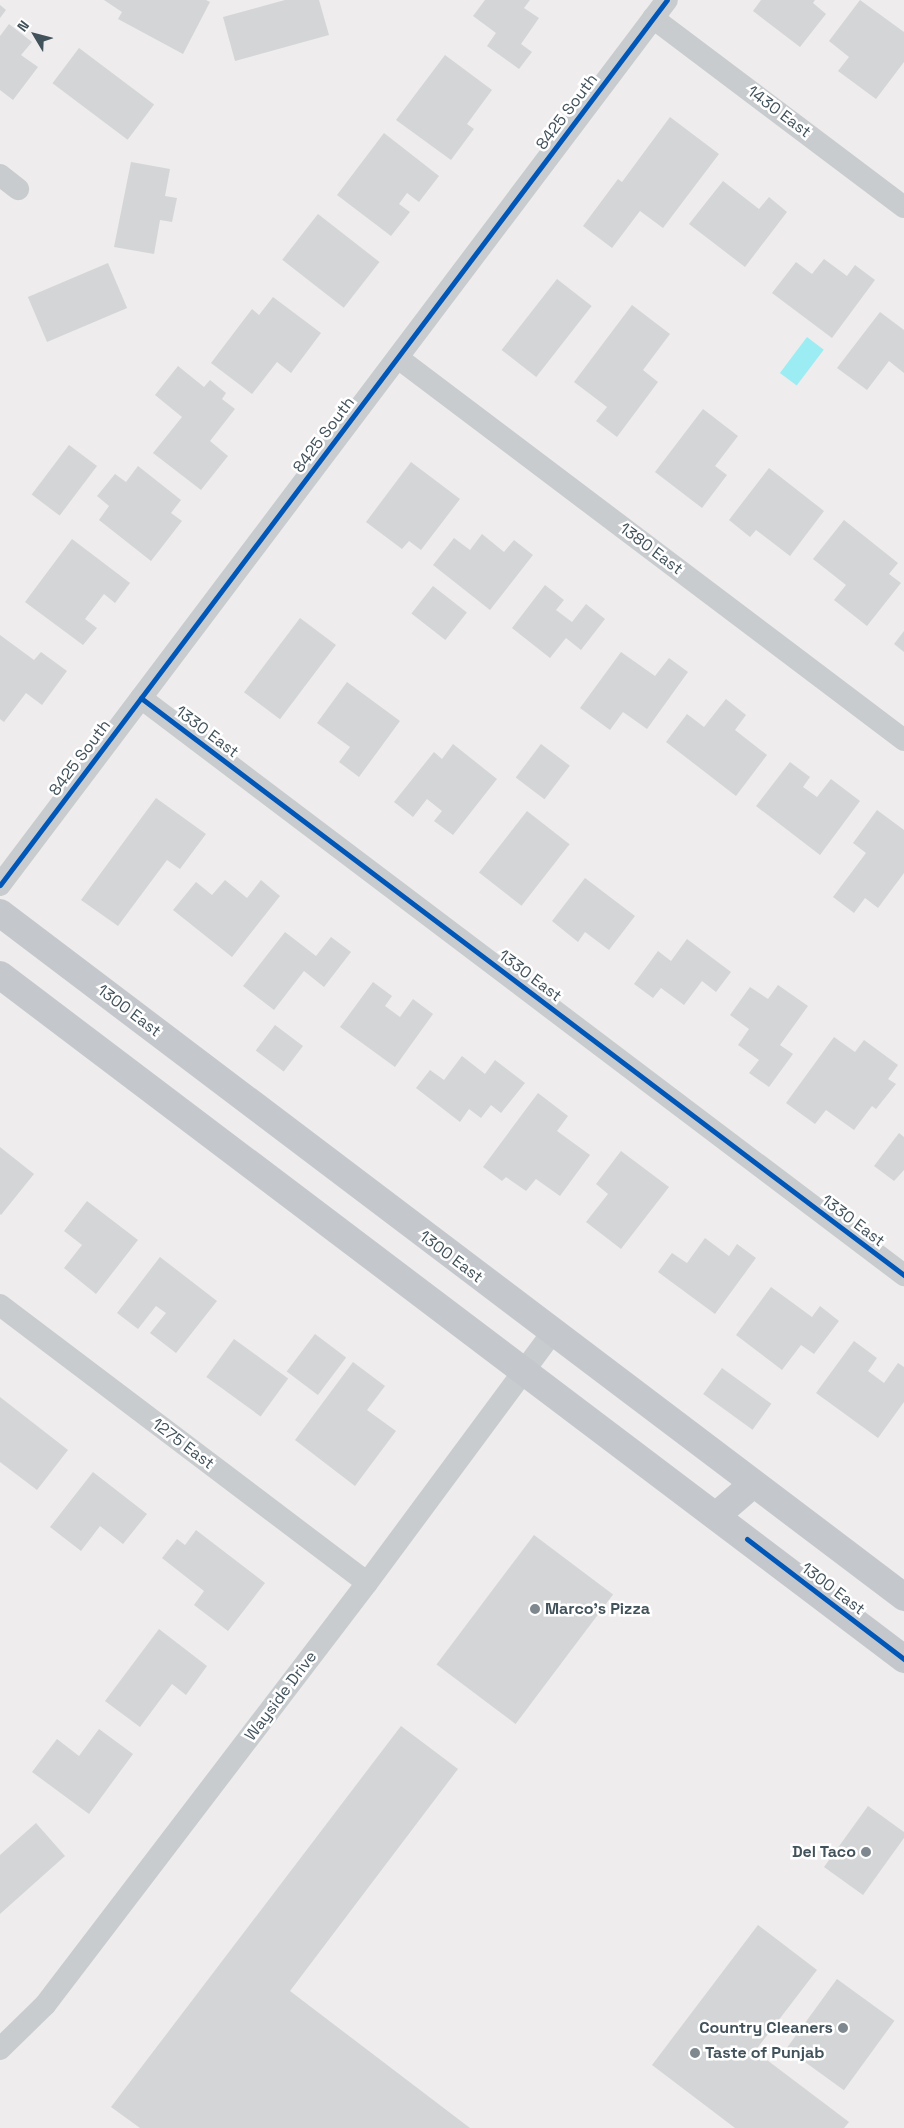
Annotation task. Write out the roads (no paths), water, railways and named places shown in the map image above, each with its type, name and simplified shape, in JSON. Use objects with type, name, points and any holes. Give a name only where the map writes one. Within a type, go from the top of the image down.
[{"type":"main road","name":"1300 East","points":[[0,913],[904,1598]]},
{"type":"main road","name":"1300 East","points":[[0,975],[904,1658]]},
{"type":"main road","points":[[716,1516],[753,1484]]},
{"type":"street","name":"8425 South","points":[[0,885],[667,0]]},
{"type":"street","name":"1430 East","points":[[653,18],[904,206]]},
{"type":"street","points":[[0,175],[18,189]]},
{"type":"street","name":"1380 East","points":[[398,358],[904,740]]},
{"type":"street","name":"1330 East","points":[[141,698],[904,1275]]},
{"type":"street","name":"1275 East","points":[[0,1305],[366,1583]]},
{"type":"street","name":"Wayside Drive","points":[[0,2049],[45,2005],[366,1583],[552,1333]]},
{"type":"water","points":[[807,337],[824,350],[797,386],[780,373]]},
{"type":"place","name":"Marco's Pizza","points":[[535,1609]]},
{"type":"place","name":"Del Taco","points":[[866,1852]]},
{"type":"place","name":"Country Cleaners","points":[[843,2028]]},
{"type":"place","name":"Taste of Punjab","points":[[695,2053]]}]
